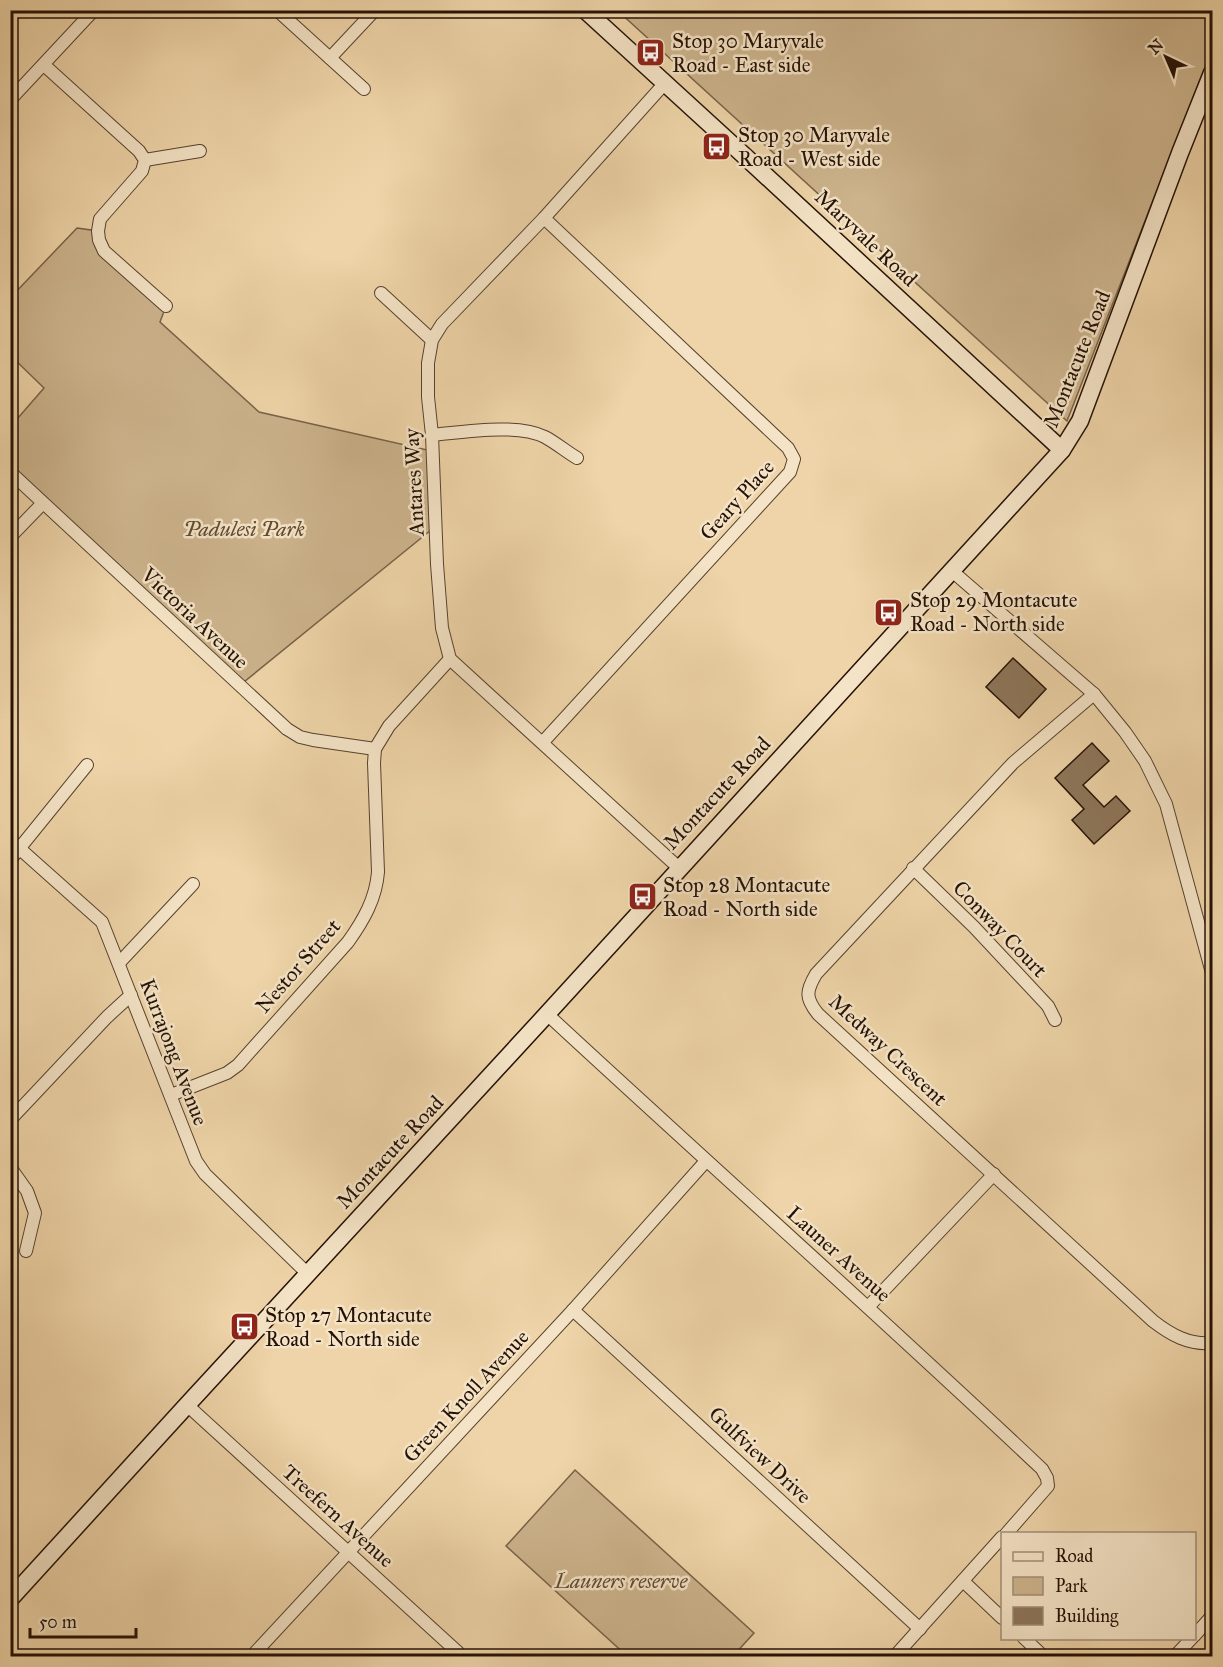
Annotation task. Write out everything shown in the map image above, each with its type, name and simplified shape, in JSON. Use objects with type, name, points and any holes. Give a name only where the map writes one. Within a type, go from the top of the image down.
[{"type":"main road","name":"Maryvale Road","points":[[585,10],[1062,450]]},
{"type":"main road","name":"Montacute Road","points":[[10,1599],[1062,450],[1080,421],[1212,73]]},
{"type":"street","points":[[10,100],[94,10]]},
{"type":"street","points":[[277,10],[364,89]]},
{"type":"street","points":[[330,58],[375,10]]},
{"type":"street","points":[[44,65],[139,151],[145,160],[142,171],[100,219],[99,240],[104,251],[166,306]]},
{"type":"street","name":"Antares Way","points":[[450,659],[442,628],[437,564],[432,435],[428,397],[428,363],[432,340],[442,324],[544,218],[665,83]]},
{"type":"street","points":[[145,160],[200,150]]},
{"type":"street","name":"Geary Place","points":[[543,742],[790,472],[795,459],[788,448],[544,218]]},
{"type":"street","points":[[381,293],[432,340]]},
{"type":"street","points":[[432,435],[505,429],[523,431],[544,436],[577,458]]},
{"type":"street","name":"Victoria Avenue","points":[[10,472],[287,729],[300,737],[313,740],[375,749]]},
{"type":"street","points":[[10,537],[43,503]]},
{"type":"street","points":[[952,571],[1094,694],[1145,761],[1166,804],[1212,973]]},
{"type":"street","points":[[375,749],[389,726],[450,659],[679,868]]},
{"type":"street","name":"Medway Crescent","points":[[1094,694],[1013,763],[816,974],[810,984],[808,994],[810,1004],[818,1014],[1153,1321],[1174,1336],[1191,1342],[1212,1343]]},
{"type":"street","name":"Nestor Street","points":[[171,1095],[227,1073],[238,1065],[348,942],[361,922],[374,896],[378,879],[375,749]]},
{"type":"street","points":[[10,860],[15,845],[87,765]]},
{"type":"street","name":"Kurrajong Avenue","points":[[15,845],[102,922],[196,1161],[205,1174],[308,1274]]},
{"type":"street","name":"Conway Court","points":[[913,868],[974,927],[1048,1006],[1055,1020]]},
{"type":"street","points":[[119,963],[193,884]]},
{"type":"street","points":[[10,1120],[107,1017],[131,995]]},
{"type":"street","name":"Launer Avenue","points":[[547,1014],[1042,1469],[1048,1486],[1007,1532]]},
{"type":"street","name":"Green Knoll Avenue","points":[[252,1656],[573,1310],[706,1161]]},
{"type":"street","points":[[10,1167],[27,1191],[35,1213],[26,1251]]},
{"type":"street","points":[[868,1307],[994,1174]]},
{"type":"street","name":"Gulfview Drive","points":[[573,1310],[920,1629]]},
{"type":"street","name":"Treefern Avenue","points":[[187,1405],[462,1656]]},
{"type":"street","points":[[895,1656],[1001,1538]]},
{"type":"street","points":[[963,1581],[1001,1617]]},
{"type":"street","points":[[1196,1634],[1212,1616]]},
{"type":"street","points":[[1026,1640],[1043,1656]]},
{"type":"street","points":[[1175,1656],[1190,1640]]},
{"type":"green space","points":[[618,11],[1212,11],[1212,49],[1067,421]]},
{"type":"green space","name":"Padulesi Park","points":[[77,228],[98,231],[99,240],[166,306],[160,322],[259,412],[432,451],[436,526],[239,686],[11,472],[11,426],[44,388],[11,356],[10,298]]},
{"type":"green space","name":"Launers reserve","points":[[575,1470],[754,1633],[733,1656],[627,1656],[506,1546]]},
{"type":"building","points":[[1013,658],[1046,689],[1019,718],[986,687]]},
{"type":"building","points":[[1092,743],[1109,761],[1083,785],[1104,807],[1116,796],[1130,811],[1094,844],[1072,820],[1084,809],[1055,778]]},
{"type":"place","name":"Stop 30 Maryvale Road - East side","points":[[651,53]]},
{"type":"place","name":"Stop 30 Maryvale Road - West side","points":[[717,147]]},
{"type":"place","name":"Stop 29 Montacute Road - North side","points":[[889,612]]},
{"type":"place","name":"Stop 28 Montacute Road - North side","points":[[642,897]]},
{"type":"place","name":"Stop 27 Montacute Road - North side","points":[[244,1327]]}]
